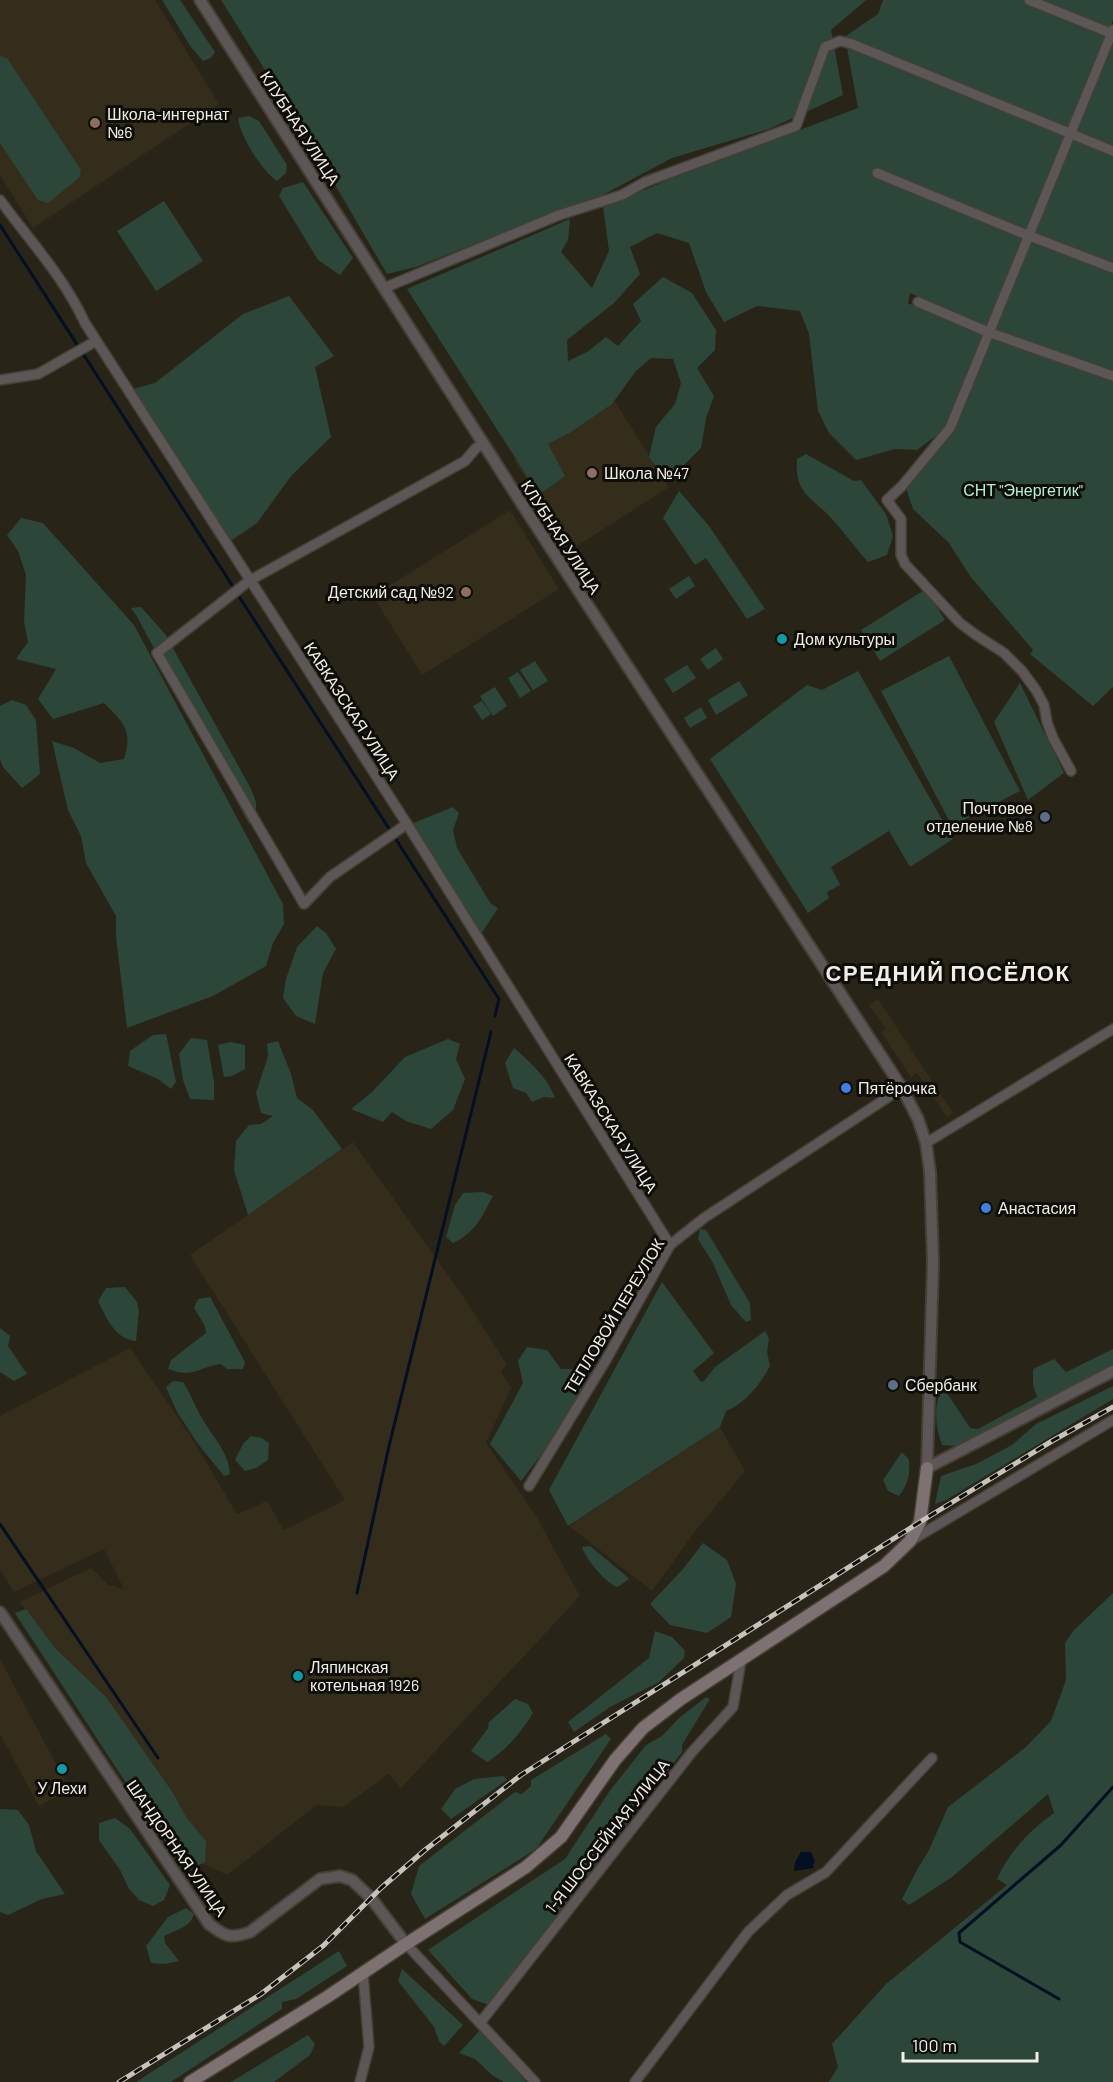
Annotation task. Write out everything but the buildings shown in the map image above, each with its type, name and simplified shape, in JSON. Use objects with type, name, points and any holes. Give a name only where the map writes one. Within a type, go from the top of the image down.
[{"type":"main road","points":[[190,2082],[363,1973],[526,1868],[544,1854],[561,1837],[615,1760],[643,1728],[681,1699],[884,1566],[910,1541],[920,1522],[927,1468]]},
{"type":"street","name":"КЛУБНАЯ УЛИЦА","points":[[200,0],[484,444],[902,1088],[918,1119],[926,1143],[930,1172],[933,1262],[927,1468]]},
{"type":"street","points":[[1029,0],[1112,32],[950,428],[902,486],[887,500],[901,519],[902,555],[905,564],[960,623],[1004,653],[1022,670],[1044,705],[1053,738],[1071,771]]},
{"type":"street","points":[[384,288],[559,215],[622,195],[645,183],[796,126],[825,47],[840,41],[1113,151]]},
{"type":"street","points":[[877,173],[1027,236],[1113,268]]},
{"type":"street","name":"КАВКАЗСКАЯ УЛИЦА","points":[[0,200],[50,263],[74,298],[94,342],[249,581],[670,1245]]},
{"type":"street","points":[[918,302],[988,332],[1113,376]]},
{"type":"street","points":[[0,380],[38,374],[94,342]]},
{"type":"street","points":[[404,827],[330,877],[304,904],[157,653],[249,581],[465,460],[476,448],[484,444]]},
{"type":"street","points":[[926,1143],[1113,1029]]},
{"type":"street","name":"ТЕПЛОВОЙ ПЕРЕУЛОК","points":[[529,1486],[606,1360],[670,1245],[704,1218],[902,1088]]},
{"type":"street","points":[[927,1468],[1113,1371]]},
{"type":"street","points":[[910,1541],[1113,1420]]},
{"type":"street","name":"ШАНДОРНАЯ УЛИЦА","points":[[0,1612],[209,1924],[223,1935],[236,1937],[250,1932],[320,1879],[340,1875],[352,1880],[371,1898],[406,1944]]},
{"type":"street","name":"1-Я ШОССЕЙНАЯ УЛИЦА","points":[[480,2024],[692,1752],[733,1707],[741,1661]]},
{"type":"street","points":[[635,2082],[748,1932],[787,1895],[826,1872],[932,1758]]},
{"type":"street","points":[[406,1944],[535,2082]]},
{"type":"street","points":[[360,2082],[369,2047],[363,1973]]},
{"type":"shaded area","name":"Школа-интернат №6","points":[[0,0],[155,0],[219,104],[33,228],[0,175]]},
{"type":"shaded area","name":"Школа №47","points":[[612,397],[669,487],[571,550],[514,460]]},
{"type":"shaded area","name":"Детский сад №92","points":[[510,510],[559,589],[422,675],[373,596]]},
{"type":"shaded area","points":[[878,999],[953,1113],[947,1117],[917,1073],[911,1077],[881,1032],[886,1029],[869,1005]]},
{"type":"shaded area","points":[[353,1142],[463,1296],[507,1365],[501,1371],[511,1388],[486,1443],[536,1516],[580,1596],[401,1788],[389,1774],[343,1807],[317,1805],[227,1875],[193,1859],[20,1602],[91,1568],[107,1584],[124,1589],[104,1549],[14,1592],[0,1570],[0,1416],[130,1348],[190,1435],[237,1514],[267,1501],[284,1530],[345,1500],[190,1255]]},
{"type":"shaded area","points":[[720,1427],[745,1471],[696,1530],[652,1591],[569,1526]]},
{"type":"shaded area","points":[[0,1659],[70,1790],[39,1806],[0,1734]]},
{"type":"green space","points":[[162,0],[180,0],[215,52],[211,58],[203,61],[191,47]]},
{"type":"green space","points":[[221,0],[866,0],[831,30],[843,95],[769,129],[672,158],[584,205],[543,217],[416,267],[387,274],[312,145]]},
{"type":"green space","points":[[883,0],[1113,0],[1113,20],[1068,130],[843,38],[878,14]]},
{"type":"green space","points":[[1113,39],[1113,147],[1074,132]]},
{"type":"green space","points":[[847,48],[1064,135],[1026,231],[877,168],[877,173],[1021,235],[1023,239],[986,326],[910,293],[908,304],[919,305],[983,335],[947,424],[917,450],[895,449],[856,460],[829,433],[818,411],[809,334],[800,311],[757,306],[724,322],[706,292],[689,243],[657,233],[630,247],[640,274],[614,303],[567,340],[568,361],[587,352],[606,337],[618,346],[641,321],[633,304],[663,277],[692,293],[716,330],[715,350],[697,368],[714,396],[706,418],[701,448],[682,467],[661,473],[649,457],[656,427],[675,404],[681,383],[673,359],[651,358],[636,371],[612,404],[571,432],[548,444],[565,476],[539,495],[407,289],[570,219],[568,240],[561,252],[592,288],[609,251],[603,207],[858,108]]},
{"type":"green space","points":[[0,56],[7,58],[81,170],[79,178],[48,203],[38,200],[0,143]]},
{"type":"green space","points":[[249,116],[259,121],[287,165],[286,173],[277,181],[259,161],[243,134],[238,118]]},
{"type":"green space","points":[[1072,140],[1113,156],[1113,264],[1033,233]]},
{"type":"green space","points":[[303,182],[353,258],[340,275],[318,260],[279,196],[283,188]]},
{"type":"green space","points":[[164,201],[203,261],[156,291],[117,231]]},
{"type":"green space","points":[[1029,242],[1113,273],[1113,374],[994,329]]},
{"type":"green space","points":[[289,296],[334,356],[315,367],[331,437],[291,476],[257,523],[229,542],[133,389],[155,383],[243,314]]},
{"type":"green space","name":"СНТ \"Энергетик\"","points":[[991,338],[1113,382],[1113,687],[1093,706],[1030,654],[1033,650],[970,576],[949,543],[913,509],[906,488],[954,432]]},
{"type":"green space","points":[[806,454],[854,481],[861,480],[886,514],[893,536],[887,555],[868,562],[832,519],[801,488],[798,480],[797,459]]},
{"type":"green space","points":[[679,491],[709,526],[765,609],[747,619],[706,558],[695,565],[663,518]]},
{"type":"green space","points":[[21,518],[43,523],[134,625],[283,904],[284,924],[273,943],[266,966],[213,996],[127,1028],[116,937],[116,916],[86,863],[81,836],[68,810],[52,741],[74,748],[100,763],[124,759],[127,734],[117,716],[104,703],[53,719],[38,699],[56,669],[16,659],[28,642],[24,621],[26,575],[18,551],[7,535]]},
{"type":"green space","points":[[689,576],[695,586],[676,599],[669,589]]},
{"type":"green space","points":[[926,589],[945,620],[880,661],[861,630]]},
{"type":"green space","points":[[141,607],[165,634],[249,785],[256,809],[249,824],[131,608]]},
{"type":"green space","points":[[716,648],[723,659],[708,670],[700,659]]},
{"type":"green space","points":[[949,656],[1020,791],[952,826],[881,691]]},
{"type":"green space","points":[[535,661],[548,681],[533,690],[520,670]]},
{"type":"green space","points":[[687,665],[696,678],[673,693],[664,679]]},
{"type":"green space","points":[[858,671],[953,839],[910,867],[889,831],[831,867],[840,885],[827,892],[829,898],[808,913],[710,759],[807,685],[822,690]]},
{"type":"green space","points":[[518,672],[531,691],[520,698],[508,678]]},
{"type":"green space","points":[[739,681],[748,695],[716,715],[708,700]]},
{"type":"green space","points":[[1020,683],[1064,773],[1028,800],[994,722]]},
{"type":"green space","points":[[495,687],[507,706],[493,716],[480,696]]},
{"type":"green space","points":[[12,700],[26,705],[36,720],[40,774],[22,788],[3,767],[0,759],[0,706]]},
{"type":"green space","points":[[482,701],[491,714],[482,720],[473,706]]},
{"type":"green space","points":[[701,707],[707,718],[690,728],[684,718]]},
{"type":"green space","points":[[453,807],[459,813],[453,830],[457,848],[491,904],[498,908],[481,934],[411,824]]},
{"type":"green space","points":[[317,926],[326,933],[336,949],[323,973],[315,1024],[296,1016],[283,998],[286,979],[297,947]]},
{"type":"green space","points":[[166,1034],[176,1082],[171,1089],[158,1079],[128,1066],[130,1051],[153,1035]]},
{"type":"green space","points":[[191,1038],[207,1040],[214,1082],[214,1100],[190,1099],[183,1080],[179,1054]]},
{"type":"green space","points":[[448,1039],[460,1044],[456,1059],[465,1079],[453,1110],[431,1129],[406,1121],[392,1112],[383,1122],[351,1109],[372,1092],[405,1057]]},
{"type":"green space","points":[[278,1041],[291,1074],[297,1098],[313,1110],[342,1149],[248,1215],[234,1170],[236,1141],[249,1125],[261,1124],[273,1116],[261,1113],[256,1093],[268,1056],[267,1044]]},
{"type":"green space","points":[[230,1042],[245,1045],[245,1069],[232,1076],[224,1077],[218,1045]]},
{"type":"green space","points":[[514,1048],[543,1077],[555,1098],[544,1097],[532,1102],[526,1093],[513,1088],[505,1063]]},
{"type":"green space","points":[[483,1192],[493,1196],[481,1218],[473,1229],[453,1243],[446,1237],[455,1205],[463,1193]]},
{"type":"green space","points":[[700,1229],[706,1230],[750,1303],[751,1320],[746,1322],[731,1305],[713,1263],[698,1239]]},
{"type":"green space","points":[[662,1282],[714,1353],[693,1371],[701,1382],[715,1367],[765,1331],[769,1338],[767,1352],[770,1366],[752,1392],[740,1403],[726,1411],[720,1427],[568,1526],[549,1490]]},
{"type":"green space","points":[[125,1287],[137,1302],[139,1311],[136,1341],[117,1332],[108,1321],[98,1301],[106,1288]]},
{"type":"green space","points":[[210,1297],[245,1362],[243,1369],[227,1369],[221,1364],[190,1373],[168,1369],[171,1360],[206,1333],[205,1326],[194,1308],[198,1299]]},
{"type":"green space","points":[[0,1328],[10,1336],[8,1346],[27,1374],[14,1381],[0,1372]]},
{"type":"green space","points":[[527,1347],[547,1350],[561,1369],[593,1369],[560,1430],[521,1481],[490,1444],[523,1383],[518,1361]]},
{"type":"green space","points":[[1113,1349],[1113,1365],[957,1446],[942,1445],[936,1416],[943,1387],[970,1428],[978,1429],[1037,1397],[1033,1385],[1033,1369],[1054,1359],[1066,1372]]},
{"type":"green space","points":[[173,1381],[183,1382],[200,1415],[224,1452],[230,1474],[224,1476],[198,1444],[177,1412],[166,1387]]},
{"type":"green space","points":[[1113,1386],[1113,1399],[946,1500],[935,1504],[941,1476],[976,1464],[1012,1445],[1036,1424]]},
{"type":"green space","points":[[251,1436],[262,1438],[269,1443],[268,1460],[256,1468],[245,1471],[235,1460],[243,1444]]},
{"type":"green space","points":[[902,1452],[909,1460],[909,1470],[908,1479],[899,1496],[888,1491],[883,1480]]},
{"type":"green space","points":[[703,1543],[727,1560],[736,1584],[731,1617],[707,1633],[670,1625],[650,1604],[683,1569]]},
{"type":"green space","points":[[590,1546],[629,1579],[618,1587],[602,1576],[582,1547]]},
{"type":"green space","points":[[1113,1593],[1113,2082],[829,2082],[838,2067],[832,2044],[886,1984],[1007,1885],[997,1879],[1007,1860],[1037,1826],[1054,1813],[1048,1794],[952,1877],[909,1905],[902,1899],[928,1852],[948,1807],[1026,1747],[1051,1721],[1066,1680],[1065,1643],[1074,1630]]},
{"type":"green space","points":[[26,1609],[55,1648],[106,1697],[173,1793],[186,1817],[206,1841],[205,1862],[189,1870],[177,1858],[15,1613]]},
{"type":"green space","points":[[655,1631],[672,1637],[685,1651],[684,1658],[659,1682],[610,1707],[574,1732],[568,1722],[649,1658]]},
{"type":"green space","points":[[706,1697],[710,1699],[682,1745],[682,1752],[489,2005],[472,1999],[428,1950],[565,1859],[609,1792],[646,1745],[662,1736],[679,1718]]},
{"type":"green space","points":[[515,1699],[528,1704],[533,1713],[513,1740],[487,1762],[471,1751],[488,1728],[489,1722]]},
{"type":"green space","points":[[606,1734],[611,1739],[536,1849],[425,1919],[411,1894],[419,1866],[515,1792],[522,1794],[531,1786],[531,1780]]},
{"type":"green space","points":[[504,1776],[507,1780],[451,1819],[441,1809],[455,1789],[474,1779]]},
{"type":"green space","points":[[0,1809],[18,1810],[29,1825],[36,1851],[65,1894],[42,1899],[8,1915],[0,1912]]},
{"type":"green space","points":[[115,1818],[130,1829],[170,1885],[164,1900],[153,1906],[139,1900],[129,1889],[120,1870],[99,1840],[99,1823]]},
{"type":"green space","points":[[186,1908],[194,1914],[192,1919],[182,1928],[164,1936],[165,1943],[179,1961],[165,1964],[151,1963],[146,1946],[168,1917]]},
{"type":"green space","points":[[339,1951],[347,1966],[296,1999],[282,2002],[282,2009],[171,2082],[136,2082]]},
{"type":"green space","points":[[402,1969],[463,2025],[444,2046],[439,2041],[434,2027],[398,1981]]},
{"type":"green space","points":[[481,2029],[526,2082],[504,2082],[492,2075],[475,2059],[459,2053]]},
{"type":"green space","points":[[308,2035],[315,2044],[310,2055],[274,2082],[231,2082]]},
{"type":"water","points":[[801,1852],[811,1852],[815,1861],[814,1868],[794,1871],[795,1862]]},
{"type":"waterway","points":[[0,225],[232,585]]},
{"type":"waterway","points":[[240,598],[499,999],[495,1016]]},
{"type":"waterway","points":[[357,1593],[389,1446],[491,1032]]},
{"type":"waterway","points":[[0,1524],[158,1758]]},
{"type":"waterway","points":[[1059,1999],[960,1942],[959,1933],[1061,1845],[1113,1787]]},
{"type":"railway","points":[[119,2082],[261,1994],[323,1946],[381,1888],[425,1850],[521,1775],[920,1522],[1052,1441],[1113,1407]]},
{"type":"place","name":"Школа-интернат №6","points":[[95,123]]},
{"type":"place","name":"Школа №47","points":[[592,473]]},
{"type":"place","name":"Детский сад №92","points":[[466,592]]},
{"type":"place","name":"Дом культуры","points":[[782,639]]},
{"type":"place","name":"Почтовое отделение №8","points":[[1045,817]]},
{"type":"place","name":"Пятёрочка","points":[[846,1088]]},
{"type":"place","name":"Анастасия","points":[[986,1208]]},
{"type":"place","name":"Сбербанк","points":[[893,1385]]},
{"type":"place","name":"Ляпинская котельная 1926","points":[[298,1676]]},
{"type":"place","name":"У Лехи","points":[[62,1769]]},
{"type":"district","name":"СРЕДНИЙ ПОСЁЛОК","points":[[948,973]]}]
